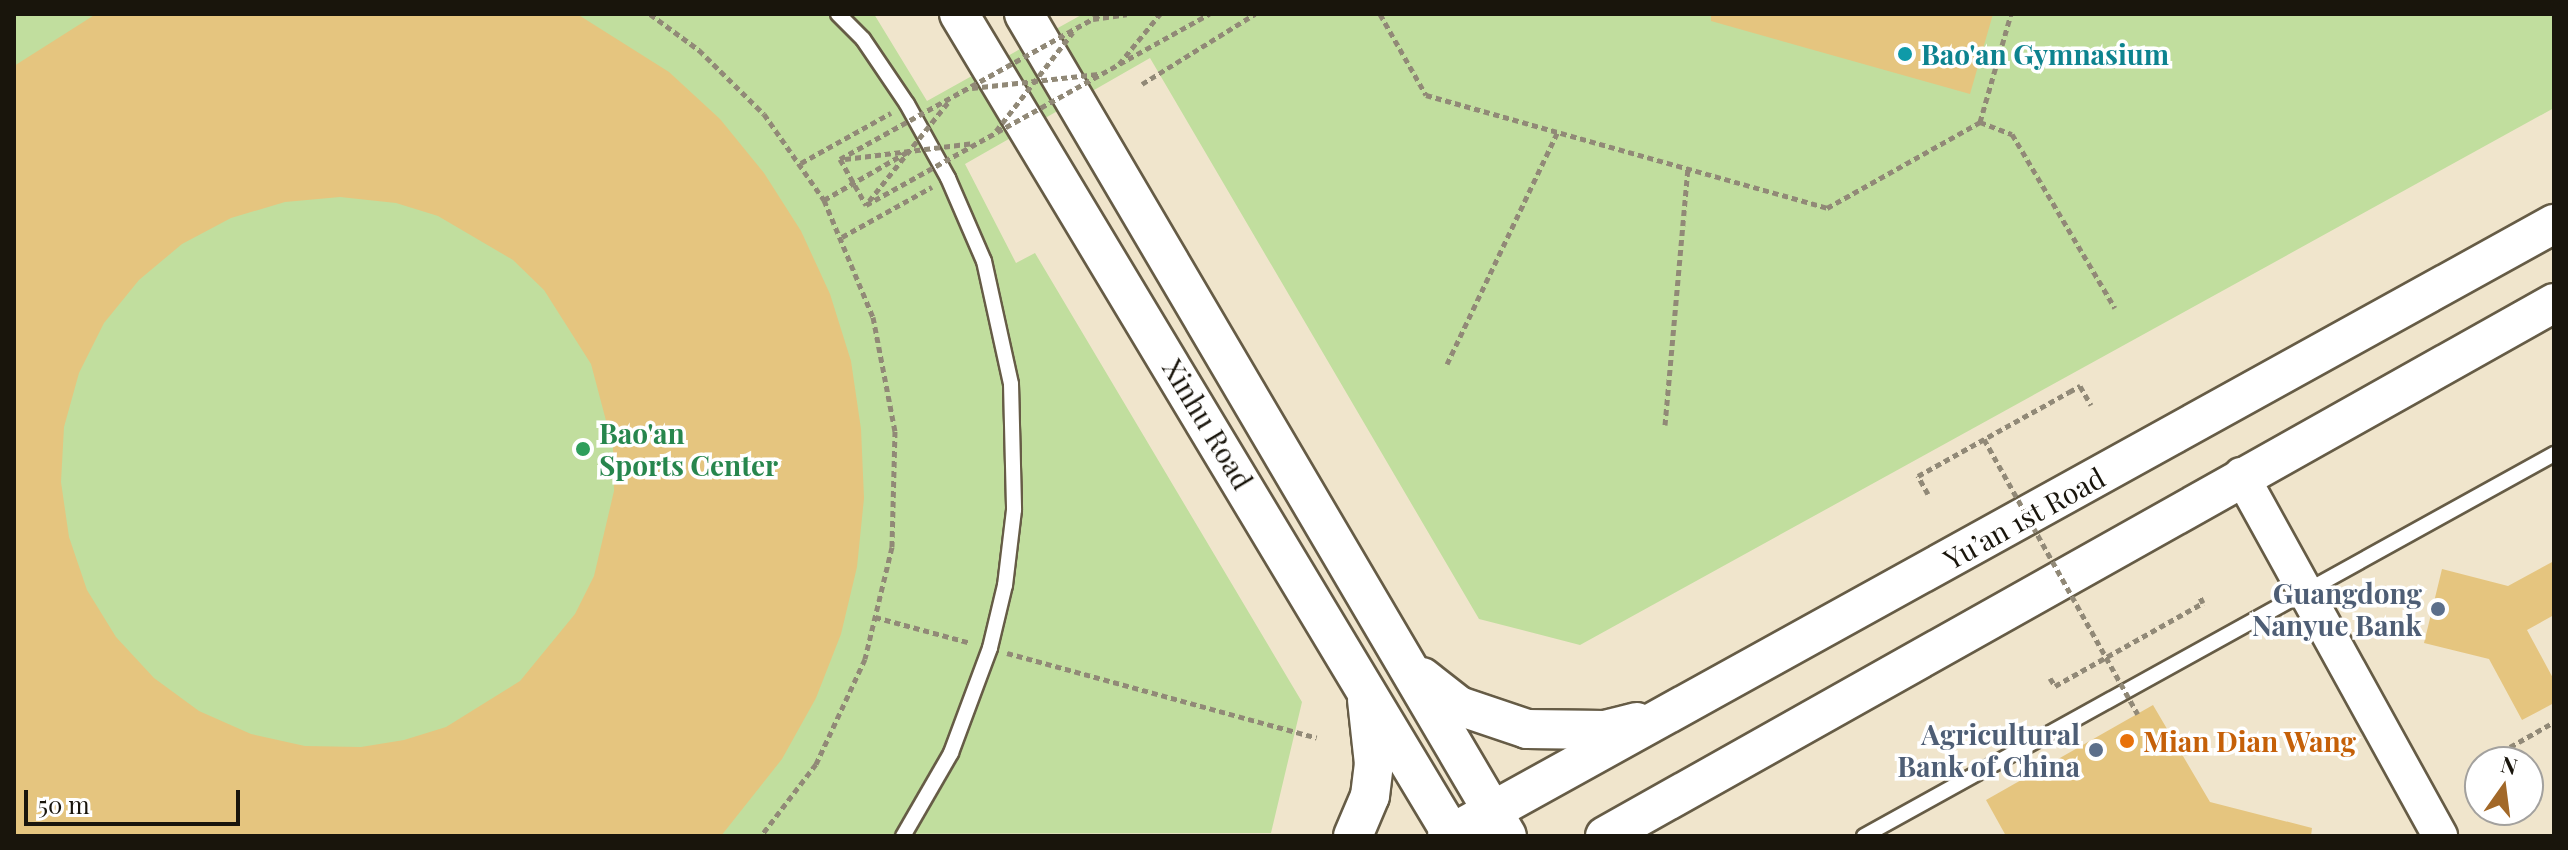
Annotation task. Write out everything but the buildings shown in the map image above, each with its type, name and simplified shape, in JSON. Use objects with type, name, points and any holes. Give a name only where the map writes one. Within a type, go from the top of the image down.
[{"type":"main road","name":"Xinhu Road","points":[[959,14],[1356,667],[1451,835]]},
{"type":"main road","name":"Xinhu Road","points":[[1024,14],[1500,823]]},
{"type":"main road","name":"Yu’an 1st Road","points":[[1451,835],[1500,823],[1671,715],[2554,224]]},
{"type":"main road","points":[[1605,836],[2241,475],[2554,303]]},
{"type":"main road","points":[[1301,576],[1315,589],[1330,589],[1345,574],[1342,555]]},
{"type":"main road","points":[[1393,643],[1440,693],[1503,724],[1567,732],[1605,730],[1671,715]]},
{"type":"main road","points":[[1353,836],[1370,796],[1374,764],[1368,702],[1356,667]]},
{"type":"main road","points":[[1648,836],[1686,795],[1715,775]]},
{"type":"street","points":[[2241,475],[2440,836]]},
{"type":"lane","points":[[838,14],[863,39],[907,104],[948,178],[984,261],[1011,384],[1014,510],[1005,585],[990,648],[951,753],[903,836]]},
{"type":"lane","points":[[1864,836],[2554,454]]},
{"type":"path","points":[[650,14],[699,50],[764,114],[824,200],[873,317],[895,431],[892,547],[865,659],[816,764],[761,836]]},
{"type":"path","points":[[840,159],[1102,14]]},
{"type":"path","points":[[1093,19],[1127,14]]},
{"type":"path","points":[[1119,64],[1160,14]]},
{"type":"path","points":[[866,205],[1209,14]]},
{"type":"path","points":[[1142,84],[1255,14]]},
{"type":"path","points":[[1380,14],[1426,95],[1827,208],[1980,122],[2011,14]]},
{"type":"path","points":[[993,134],[1077,28]]},
{"type":"path","points":[[967,88],[1103,74]]},
{"type":"path","points":[[866,205],[952,97]]},
{"type":"path","points":[[801,163],[907,104]]},
{"type":"path","points":[[1980,122],[2012,134],[2115,308]]},
{"type":"path","points":[[1447,364],[1557,133]]},
{"type":"path","points":[[840,159],[978,143]]},
{"type":"path","points":[[824,200],[909,151]]},
{"type":"path","points":[[840,159],[866,205]]},
{"type":"path","points":[[1665,425],[1688,169]]},
{"type":"path","points":[[842,237],[948,178]]},
{"type":"path","points":[[1928,494],[1918,476],[2069,392],[2080,386],[2091,405]]},
{"type":"path","points":[[1984,439],[2138,714]]},
{"type":"path","points":[[2050,678],[2055,686],[2203,603],[2199,595]]},
{"type":"path","points":[[875,617],[1317,738]]},
{"type":"path","points":[[2512,746],[2554,722]]},
{"type":"green space","name":"Bao'an Sports Center","points":[[14,14],[874,14],[927,101],[1083,14],[2554,14],[2554,108],[1580,645],[1479,619],[1150,58],[965,164],[1016,263],[1035,253],[1302,702],[1271,833],[14,836]]},
{"type":"place","name":"Bao'an Gymnasium","points":[[1905,54]]},
{"type":"place","name":"Bao'an Sports Center","points":[[583,449]]},
{"type":"place","name":"Guangdong Nanyue Bank","points":[[2438,609]]},
{"type":"place","name":"Mian Dian Wang","points":[[2127,741]]},
{"type":"place","name":"Agricultural Bank of China","points":[[2096,750]]}]
